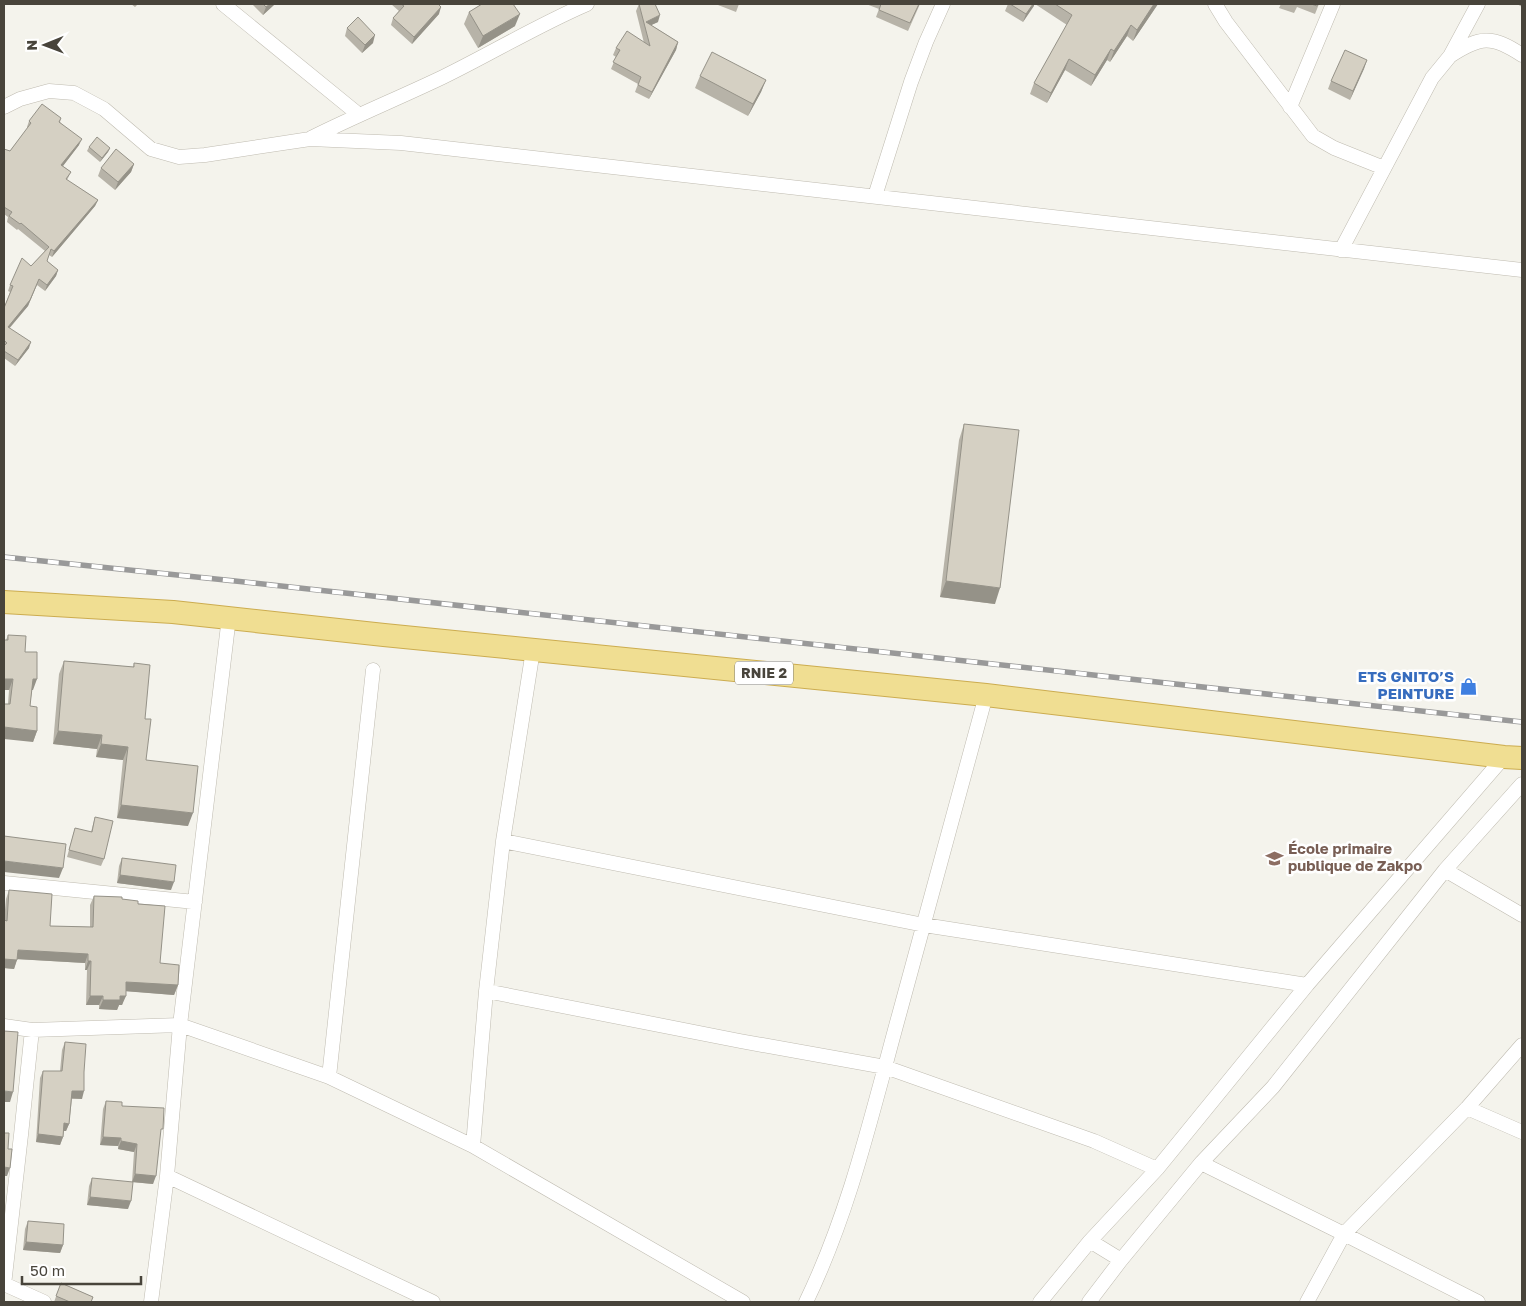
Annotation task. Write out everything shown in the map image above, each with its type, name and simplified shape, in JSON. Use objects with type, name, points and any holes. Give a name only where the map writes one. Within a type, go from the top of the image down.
[{"type":"highway","name":"RNIE 2","points":[[4,602],[164,611],[229,617],[384,635],[986,695],[1513,757]]},
{"type":"street","points":[[222,4],[358,114]]},
{"type":"street","points":[[310,139],[358,114],[444,76],[565,13],[587,4]]},
{"type":"street","points":[[875,196],[911,82],[943,4]]},
{"type":"street","points":[[1215,4],[1226,22],[1313,136],[1334,148],[1384,168]]},
{"type":"street","points":[[1290,107],[1333,4]]},
{"type":"street","points":[[1341,250],[1432,78],[1450,56],[1478,4]]},
{"type":"street","points":[[1450,56],[1469,44],[1484,40],[1499,43],[1522,55]]},
{"type":"street","points":[[4,107],[20,99],[49,91],[74,93],[104,110],[151,148],[179,157],[205,155],[310,139],[401,143],[1522,270]]},
{"type":"street","points":[[150,1302],[167,1176],[180,1026],[229,617]]},
{"type":"street","points":[[473,1146],[486,991],[503,841],[533,650]]},
{"type":"street","points":[[328,1077],[373,670]]},
{"type":"street","points":[[806,1302],[822,1271],[846,1206],[986,695]]},
{"type":"street","points":[[1040,1302],[1090,1241],[1157,1169],[1307,985],[1513,757]]},
{"type":"street","points":[[1088,1302],[1200,1163],[1273,1087],[1445,870],[1522,784]]},
{"type":"street","points":[[503,841],[924,925],[1307,985]]},
{"type":"street","points":[[1445,870],[1522,915]]},
{"type":"street","points":[[4,883],[195,902]]},
{"type":"street","points":[[486,991],[740,1041],[885,1067],[1094,1141],[1157,1169]]},
{"type":"street","points":[[4,1026],[32,1030],[180,1026],[328,1077],[473,1146],[743,1302]]},
{"type":"street","points":[[32,1030],[22,1135],[4,1284],[44,1302]]},
{"type":"street","points":[[1308,1302],[1344,1234],[1467,1108],[1522,1044]]},
{"type":"street","points":[[1467,1108],[1522,1132]]},
{"type":"street","points":[[1200,1163],[1478,1302]]},
{"type":"street","points":[[167,1176],[433,1302]]},
{"type":"street","points":[[1090,1241],[1121,1260]]},
{"type":"building","points":[[401,4],[438,4],[441,7],[414,37],[393,18],[404,6]]},
{"type":"building","points":[[482,4],[513,4],[520,14],[483,36],[469,12]]},
{"type":"building","points":[[639,4],[655,4],[660,15],[646,22],[678,42],[652,92],[638,85],[641,77],[613,62],[620,50],[616,48],[627,31],[650,46]]},
{"type":"building","points":[[881,4],[919,4],[910,23],[879,10]]},
{"type":"building","points":[[1010,4],[1033,4],[1026,14]]},
{"type":"building","points":[[1055,4],[1154,4],[1137,30],[1131,25],[1114,51],[1111,49],[1095,75],[1069,59],[1051,93],[1034,83],[1072,15]]},
{"type":"building","points":[[358,17],[375,35],[365,45],[347,28]]},
{"type":"building","points":[[1345,50],[1367,60],[1353,91],[1331,81]]},
{"type":"building","points":[[712,52],[766,80],[753,104],[700,76]]},
{"type":"building","points":[[42,104],[61,118],[59,122],[82,139],[61,165],[71,172],[66,179],[98,200],[54,251],[51,249],[47,261],[58,270],[47,285],[39,279],[30,300],[8,327],[31,342],[18,360],[4,351],[4,346],[7,343],[4,340],[4,308],[13,286],[10,285],[22,258],[31,266],[49,247],[21,223],[9,216],[12,212],[4,207],[4,149],[10,151],[31,123],[29,121]]},
{"type":"building","points":[[97,137],[110,148],[102,158],[89,147]]},
{"type":"building","points":[[116,149],[134,164],[118,182],[101,168]]},
{"type":"building","points":[[964,424],[1019,430],[1000,588],[946,581]]},
{"type":"building","points":[[8,635],[26,636],[25,652],[37,652],[37,679],[33,679],[30,706],[37,707],[37,731],[4,727],[4,704],[10,704],[13,679],[4,679],[4,640],[8,640]]},
{"type":"building","points":[[64,661],[134,667],[134,663],[150,665],[145,719],[151,719],[146,760],[198,766],[193,813],[121,805],[128,747],[101,744],[102,735],[58,731]]},
{"type":"building","points":[[95,817],[113,821],[104,859],[69,850],[75,828],[92,832]]},
{"type":"building","points":[[4,836],[66,844],[63,868],[4,861]]},
{"type":"building","points":[[122,858],[176,865],[174,882],[120,875]]},
{"type":"building","points":[[9,890],[52,894],[50,926],[93,927],[94,896],[122,897],[122,899],[138,901],[138,904],[165,906],[160,963],[179,965],[178,985],[126,982],[126,996],[120,996],[120,1000],[103,1000],[103,996],[90,996],[91,961],[88,961],[88,954],[18,950],[17,960],[4,959],[4,920],[7,921]]},
{"type":"building","points":[[4,1031],[18,1032],[13,1092],[4,1091]]},
{"type":"building","points":[[65,1042],[86,1044],[84,1091],[72,1091],[69,1124],[64,1123],[63,1137],[38,1134],[43,1071],[62,1071]]},
{"type":"building","points":[[106,1101],[122,1102],[122,1106],[164,1108],[156,1176],[135,1174],[137,1144],[121,1141],[121,1138],[103,1137]]},
{"type":"building","points":[[4,1133],[9,1133],[8,1149],[12,1149],[10,1168],[4,1167]]},
{"type":"building","points":[[92,1178],[133,1182],[131,1201],[90,1197]]},
{"type":"building","points":[[28,1221],[64,1224],[63,1245],[26,1242]]},
{"type":"building","points":[[61,1283],[93,1297],[91,1302],[70,1302],[56,1296]]},
{"type":"railway","points":[[4,557],[1522,722]]},
{"type":"place","name":"ETS GNITO’S PEINTURE","points":[[1468,686]]},
{"type":"place","name":"École primaire publique de Zakpo","points":[[1274,858]]}]
